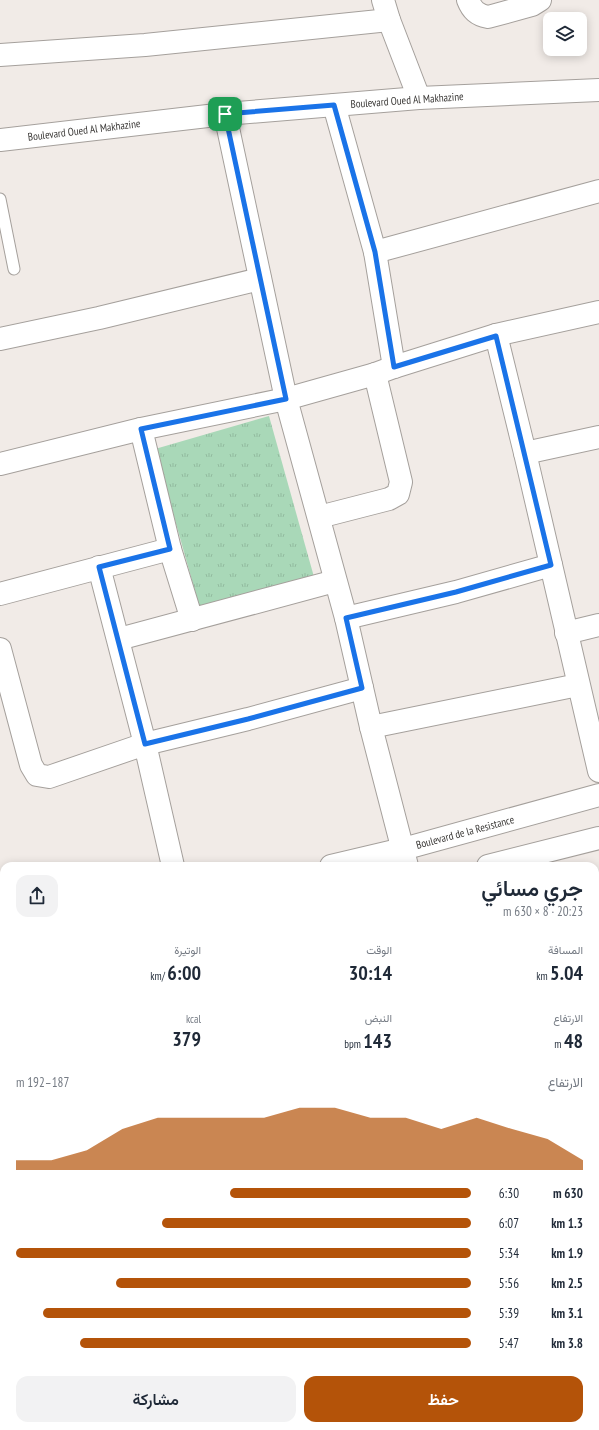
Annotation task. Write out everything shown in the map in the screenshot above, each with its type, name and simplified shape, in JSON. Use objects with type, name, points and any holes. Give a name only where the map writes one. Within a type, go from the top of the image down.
[{"type":"street","points":[[468,0],[475,12],[488,17],[532,5],[540,0]]},
{"type":"street","points":[[0,55],[145,45],[386,10],[419,98]]},
{"type":"street","name":"Boulevard Oued Al Makhazine","points":[[0,140],[225,114],[419,98],[599,90]]},
{"type":"street","points":[[319,517],[389,499],[398,494],[401,482],[385,371],[375,252],[334,105]]},
{"type":"street","points":[[225,114],[286,399],[346,618],[371,728],[405,857]]},
{"type":"street","points":[[375,252],[599,191]]},
{"type":"street","points":[[0,339],[99,318],[260,279]]},
{"type":"street","points":[[0,464],[141,429],[286,399],[385,371],[496,336],[599,312]]},
{"type":"street","points":[[496,336],[525,453],[599,771]]},
{"type":"street","points":[[141,429],[170,549],[192,620]]},
{"type":"street","points":[[525,453],[599,437]]},
{"type":"street","points":[[0,594],[170,549]]},
{"type":"street","points":[[346,618],[456,592],[551,565]]},
{"type":"street","points":[[99,567],[119,639],[172,862]]},
{"type":"street","points":[[119,639],[335,581]]},
{"type":"street","points":[[566,633],[599,625]]},
{"type":"street","points":[[0,649],[5,692],[31,765],[37,775],[49,777],[145,744],[248,719],[362,688]]},
{"type":"street","points":[[371,728],[578,685]]},
{"type":"street","name":"Boulevard de la Resistance","points":[[364,862],[405,857],[599,796]]},
{"type":"street","points":[[504,862],[599,838]]},
{"type":"lane","points":[[0,199],[14,269]]},
{"type":"green space","points":[[269,416],[314,577],[200,609],[155,449]]},
{"type":"route","points":[[334,105],[375,252],[394,367],[496,336],[551,565],[456,592],[346,618],[362,688],[248,719],[145,744],[119,639],[99,567],[170,549],[141,429],[286,399],[225,114],[334,105]]}]
